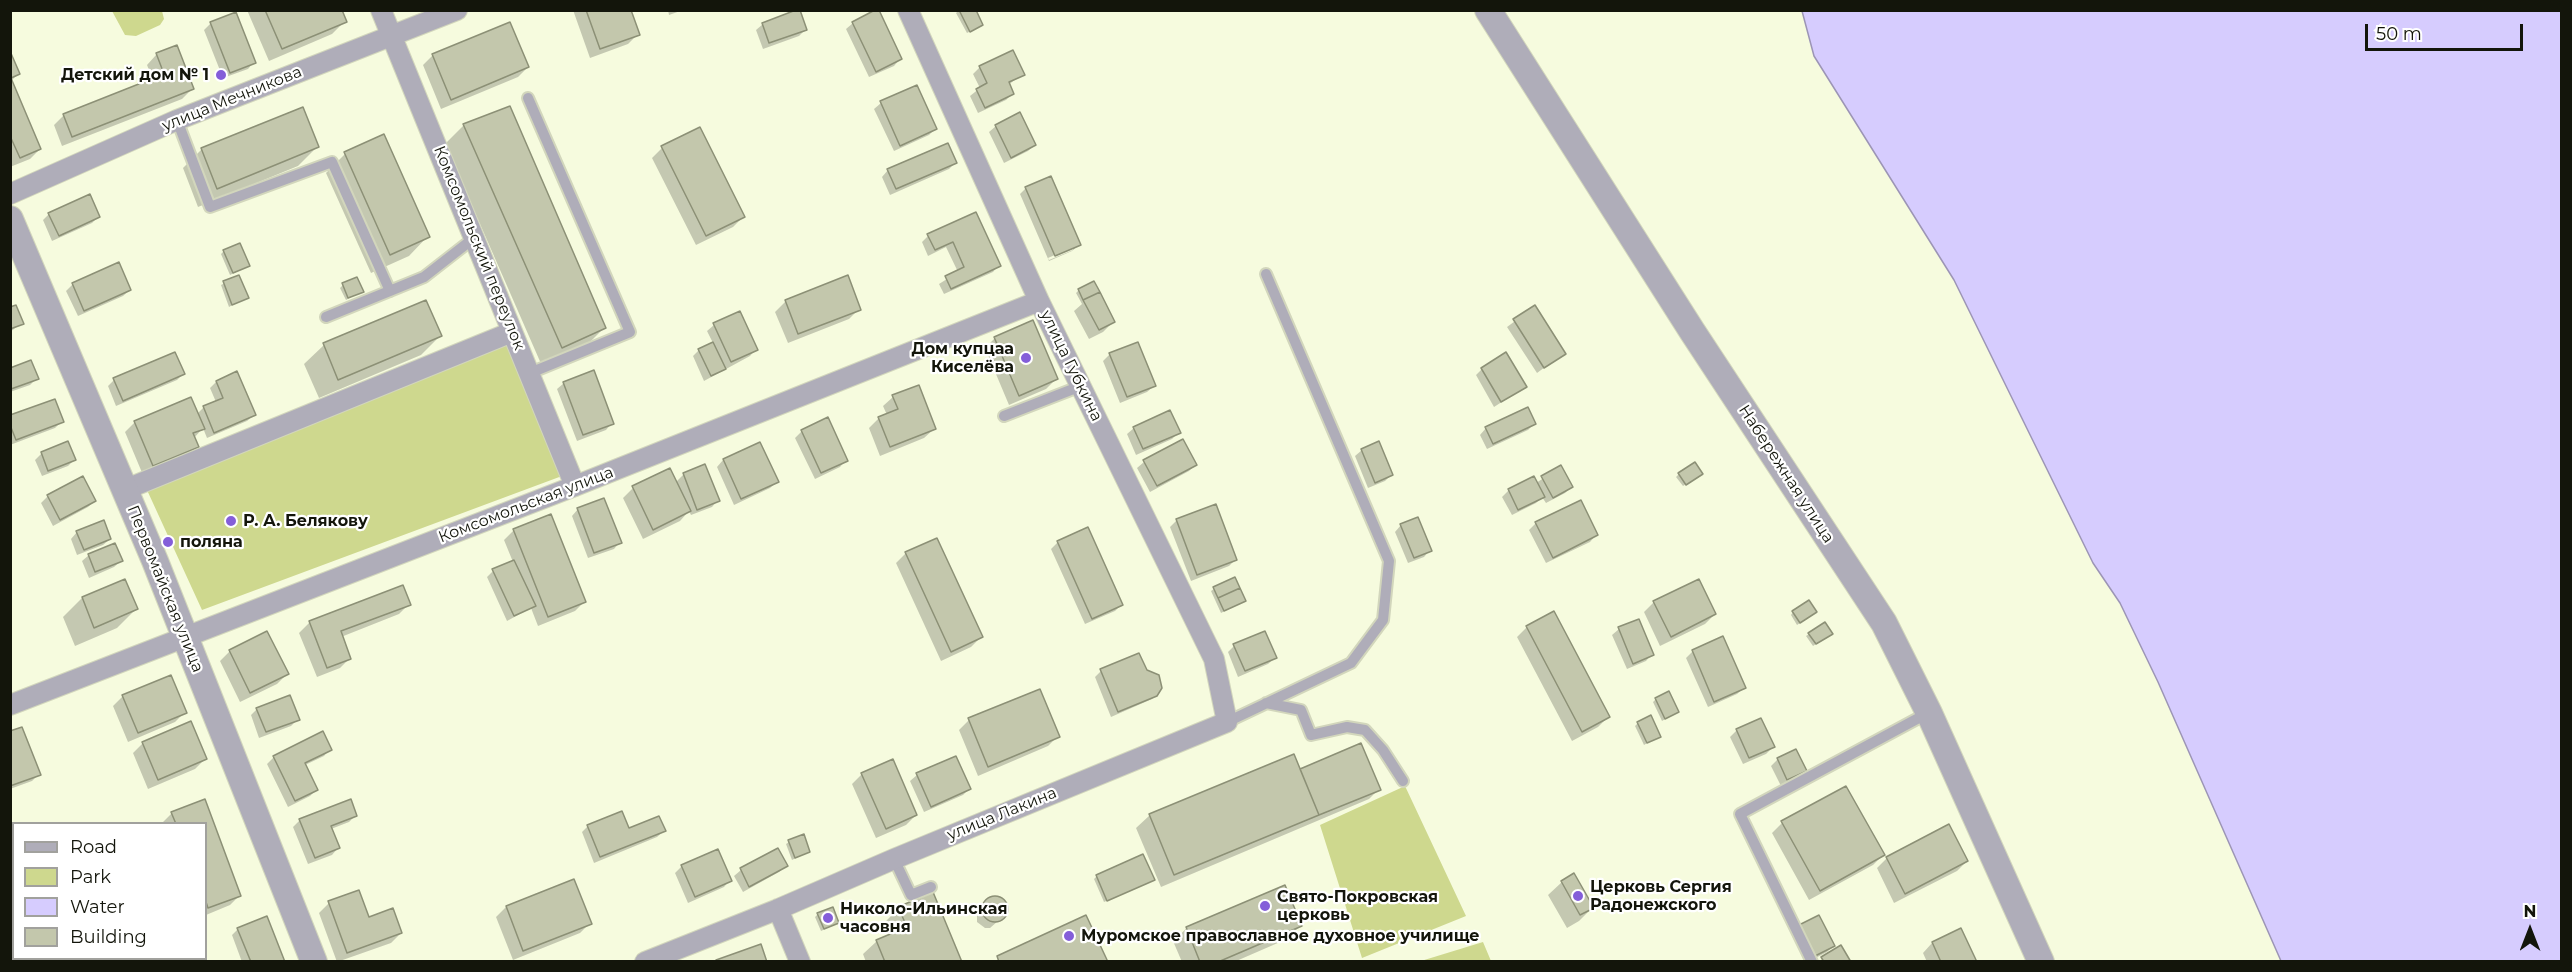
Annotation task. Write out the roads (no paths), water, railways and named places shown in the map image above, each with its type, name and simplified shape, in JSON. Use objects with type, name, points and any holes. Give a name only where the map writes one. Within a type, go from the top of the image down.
[{"type":"street","name":"Комсомольский переулок","points":[[381,10],[575,486]]},
{"type":"street","name":"улица Мечникова","points":[[10,194],[177,120],[457,10]]},
{"type":"street","name":"улица Губкина","points":[[908,10],[1039,301],[1214,659],[1227,722]]},
{"type":"street","name":"Набережная улица","points":[[1488,10],[1692,331],[1884,623],[1929,713],[2041,962]]},
{"type":"street","name":"Первомайская улица","points":[[10,219],[185,637],[314,962]]},
{"type":"street","name":"Комсомольская улица","points":[[10,705],[575,486],[1039,301]]},
{"type":"street","points":[[124,490],[512,332]]},
{"type":"street","name":"улица Лакина","points":[[645,962],[1227,722]]},
{"type":"street","points":[[778,909],[800,962]]},
{"type":"lane","points":[[528,98],[630,332],[530,374]]},
{"type":"lane","points":[[177,120],[210,207],[332,162],[390,291]]},
{"type":"lane","points":[[326,317],[424,277],[474,238]]},
{"type":"lane","points":[[1227,722],[1351,663],[1383,620],[1389,561],[1266,274]]},
{"type":"lane","points":[[1004,416],[1081,386]]},
{"type":"lane","points":[[1266,703],[1301,710],[1311,735],[1347,727],[1365,730],[1383,750],[1403,781]]},
{"type":"lane","points":[[1812,962],[1789,919],[1740,814],[1929,713]]},
{"type":"lane","points":[[894,859],[911,895],[931,887]]},
{"type":"water","points":[[1802,11],[2561,11],[2561,961],[2281,961],[2158,682],[2120,603],[2093,563],[1954,280],[1814,56]]},
{"type":"place","name":"Детский дом № 1","points":[[221,75]]},
{"type":"place","name":"Дом купцаа Киселёва","points":[[1026,358]]},
{"type":"place","name":"Р. А. Белякову","points":[[231,521]]},
{"type":"place","name":"поляна","points":[[168,542]]},
{"type":"place","name":"Церковь Сергия Радонежского","points":[[1578,896]]},
{"type":"place","name":"Свято-Покровская церковь","points":[[1265,906]]},
{"type":"place","name":"Николо-Ильинская часовня","points":[[828,918]]},
{"type":"place","name":"Муромское православное духовное училище","points":[[1069,936]]}]
